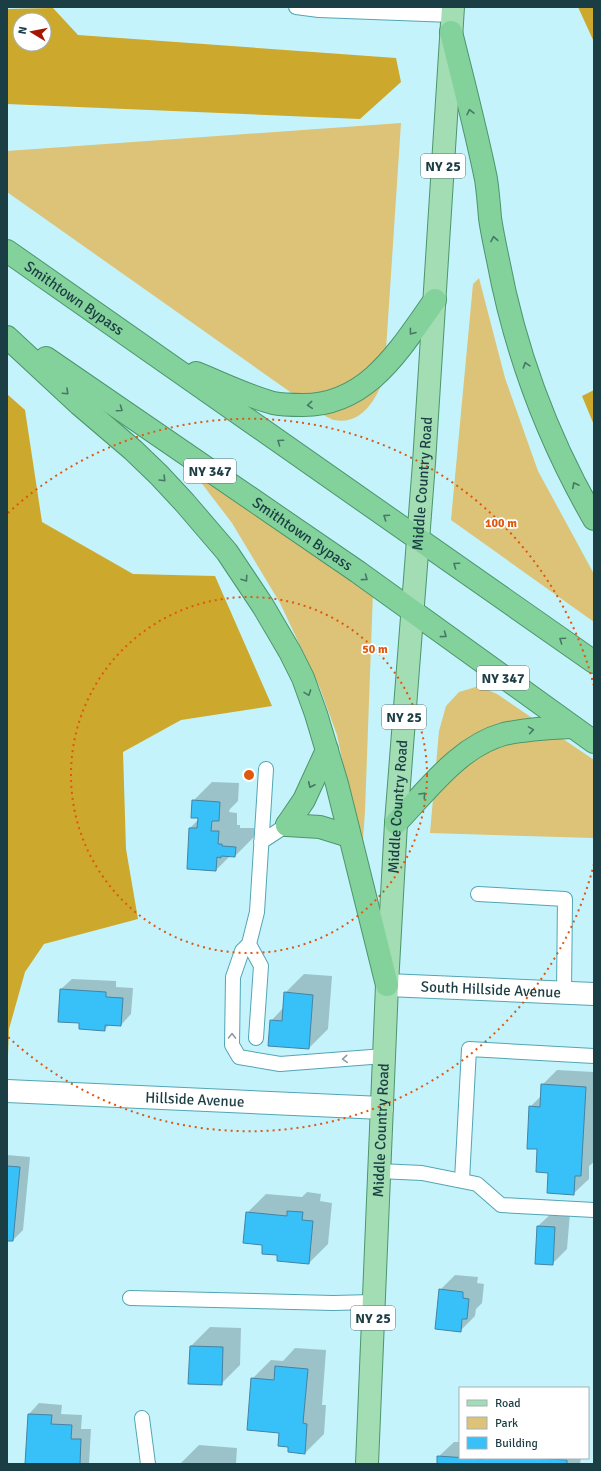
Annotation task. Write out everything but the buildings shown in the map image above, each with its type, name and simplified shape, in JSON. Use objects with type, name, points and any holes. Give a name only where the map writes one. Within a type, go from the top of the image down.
[{"type":"highway","points":[[452,18],[486,181],[490,218],[498,261],[516,336],[530,380],[562,460],[594,519]]},
{"type":"highway","name":"Smithtown Bypass","points":[[7,252],[594,662]]},
{"type":"highway","points":[[164,361],[274,403],[297,405],[321,403],[345,396],[357,390],[379,373],[435,300]]},
{"type":"highway","name":"Smithtown Bypass","points":[[7,331],[358,572],[594,742]]},
{"type":"highway","points":[[7,337],[79,404],[159,475],[185,503],[227,552],[263,606],[290,652],[302,678],[327,750],[387,985]]},
{"type":"highway","points":[[396,823],[460,758],[489,740],[503,735],[539,728],[572,727]]},
{"type":"highway","points":[[327,750],[304,800],[287,825],[320,828],[349,836]]},
{"type":"main road","name":"Middle Country Road","points":[[367,1464],[387,985],[396,823],[413,612],[435,300],[452,18]]},
{"type":"street","name":"South Hillside Avenue","points":[[387,985],[594,994]]},
{"type":"street","name":"Hillside Avenue","points":[[7,1091],[382,1108]]},
{"type":"lane","points":[[296,7],[319,10],[358,9],[452,18]]},
{"type":"lane","points":[[266,770],[257,912],[249,944],[242,951],[233,977],[232,1045],[239,1057],[280,1064],[384,1056]]},
{"type":"lane","points":[[261,842],[287,825]]},
{"type":"lane","points":[[478,894],[565,899],[564,992]]},
{"type":"lane","points":[[249,944],[261,966],[256,1038]]},
{"type":"lane","points":[[462,1180],[470,1049],[594,1056]]},
{"type":"lane","points":[[379,1171],[422,1173],[477,1184],[501,1205],[594,1210]]},
{"type":"lane","points":[[130,1298],[373,1302]]},
{"type":"lane","points":[[142,1418],[148,1464]]},
{"type":"green space","points":[[401,123],[384,380],[376,396],[366,410],[352,419],[344,421],[334,420],[320,413],[7,192],[7,151]]},
{"type":"green space","points":[[479,278],[505,378],[538,471],[594,574],[594,622],[451,520],[473,284]]},
{"type":"green space","points":[[190,468],[373,592],[362,854],[337,735],[320,688],[280,603],[232,523]]},
{"type":"green space","points":[[479,686],[497,694],[594,760],[594,838],[430,833],[439,731],[446,706],[459,692]]},
{"type":"shaded area","points":[[578,7],[594,7],[594,42]]},
{"type":"shaded area","points":[[53,8],[78,35],[396,58],[401,82],[360,119],[7,104],[7,9]]},
{"type":"shaded area","points":[[594,390],[594,425],[582,396]]},
{"type":"shaded area","points":[[7,394],[25,410],[42,522],[133,574],[215,576],[272,706],[181,720],[123,752],[126,849],[138,919],[44,944],[25,972],[9,1029],[8,1056],[7,1055]]}]
